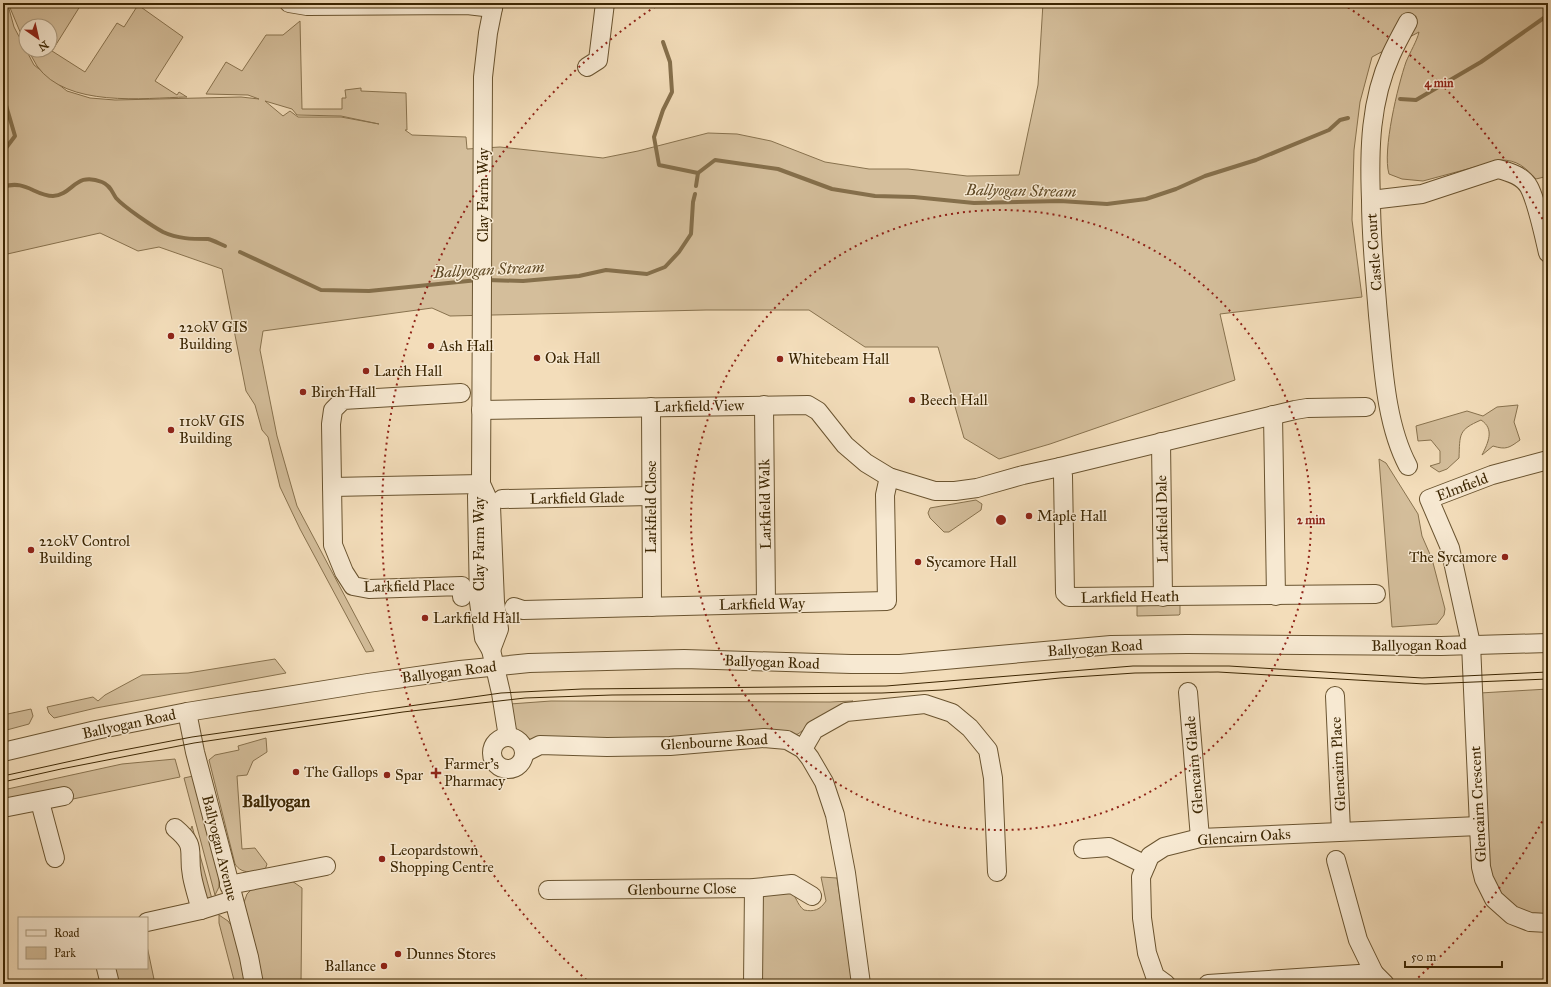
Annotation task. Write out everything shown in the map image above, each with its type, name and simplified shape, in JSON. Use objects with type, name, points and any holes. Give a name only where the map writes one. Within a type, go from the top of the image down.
[{"type":"street","points":[[289,3],[298,6],[494,6]]},
{"type":"street","points":[[587,67],[598,60],[605,3]]},
{"type":"street","name":"Clay Farm Way","points":[[493,658],[484,638],[479,602],[477,496],[481,484],[485,50],[494,6]]},
{"type":"street","points":[[1371,200],[1370,149],[1378,91],[1391,55],[1408,22]]},
{"type":"street","name":"Castle Court","points":[[1408,466],[1394,431],[1383,368],[1371,231],[1371,200],[1422,194],[1498,169],[1507,171],[1518,175],[1529,187],[1548,253]]},
{"type":"street","name":"Larkfield Place","points":[[461,393],[343,400],[333,410],[331,424],[333,545],[353,586],[369,589],[462,586],[462,597]]},
{"type":"street","name":"Larkfield View","points":[[481,410],[764,405],[812,406],[818,411],[850,450],[866,463],[889,477]]},
{"type":"street","name":"Larkfield Walk","points":[[764,405],[766,604]]},
{"type":"street","points":[[889,477],[935,492],[956,491],[999,483],[1018,476],[1273,415],[1307,408],[1366,406]]},
{"type":"street","name":"Larkfield Close","points":[[651,407],[652,607]]},
{"type":"street","points":[[1273,415],[1276,596]]},
{"type":"street","name":"Larkfield Dale","points":[[1161,442],[1163,597]]},
{"type":"street","name":"Elmfield","points":[[1471,644],[1450,548],[1425,493],[1548,460]]},
{"type":"street","name":"Larkfield Heath","points":[[1060,467],[1063,476],[1065,593],[1073,598],[1376,594]]},
{"type":"street","name":"Larkfield Way","points":[[514,607],[523,610],[887,601],[885,495],[889,477]]},
{"type":"street","points":[[332,487],[481,484]]},
{"type":"street","name":"Larkfield Glade","points":[[502,499],[651,496]]},
{"type":"street","name":"Ballyogan Road","points":[[3,752],[96,730],[187,712],[368,682],[493,658],[585,661],[684,659],[836,664],[900,664],[1118,645],[1195,644],[1441,646],[1548,643]]},
{"type":"street","name":"Glencairn Crescent","points":[[1471,644],[1481,867],[1488,890],[1494,899],[1512,915],[1521,920],[1548,923]]},
{"type":"street","points":[[493,658],[501,693],[508,737],[518,740],[521,743],[524,753]]},
{"type":"street","name":"Glencairn Glade","points":[[1188,692],[1200,838]]},
{"type":"street","name":"Glencairn Place","points":[[1335,696],[1341,831]]},
{"type":"street","points":[[861,984],[846,873],[835,815],[824,782],[803,748],[814,730],[846,712],[925,704],[952,713],[970,728],[988,750],[993,778],[997,872]]},
{"type":"street","name":"Ballyogan Avenue","points":[[187,712],[231,892],[249,957],[254,984]]},
{"type":"street","name":"Glenbourne Road","points":[[508,737],[498,741],[493,749],[494,759],[501,767],[512,768],[521,763],[524,753],[540,745],[607,747],[670,746],[764,738],[787,740],[803,748]]},
{"type":"street","points":[[3,808],[40,802],[64,796]]},
{"type":"street","points":[[40,802],[55,858]]},
{"type":"street","name":"Glencairn Oaks","points":[[1166,984],[1155,976],[1147,953],[1142,918],[1141,877],[1150,856],[1164,847],[1200,838],[1479,826]]},
{"type":"street","points":[[175,828],[187,838],[191,846],[192,876],[201,910]]},
{"type":"street","points":[[1083,849],[1108,847],[1146,865]]},
{"type":"street","points":[[1208,984],[1380,979],[1358,940],[1336,860]]},
{"type":"street","points":[[148,922],[201,910],[231,892],[326,866]]},
{"type":"street","name":"Glenbourne Close","points":[[548,890],[754,888],[792,884],[812,896]]},
{"type":"street","points":[[753,984],[754,888]]},
{"type":"street","points":[[106,969],[110,984]]},
{"type":"green space","points":[[3,3],[8,5],[14,27],[18,35],[18,58],[30,58],[34,65],[67,91],[90,98],[115,100],[241,97],[259,99],[248,95],[206,94],[226,62],[242,71],[266,35],[283,35],[300,21],[302,109],[342,109],[342,98],[346,98],[345,90],[361,88],[361,91],[406,93],[407,130],[405,130],[412,135],[466,137],[467,149],[500,147],[603,158],[638,151],[708,133],[737,134],[771,141],[825,162],[869,169],[908,169],[967,176],[1019,175],[1038,85],[1043,3],[1548,3],[1548,176],[1536,179],[1520,165],[1507,160],[1501,160],[1423,181],[1402,179],[1389,174],[1387,164],[1389,135],[1395,101],[1406,62],[1419,32],[1372,57],[1360,102],[1354,150],[1352,220],[1362,297],[1220,314],[1235,380],[1050,444],[999,459],[964,438],[938,347],[865,347],[809,310],[706,310],[450,316],[432,308],[263,331],[260,350],[277,436],[297,506],[374,651],[366,652],[300,529],[280,487],[268,437],[262,430],[255,405],[246,391],[222,269],[159,247],[138,251],[100,233],[3,255]],"holes":[[[265,101],[292,109],[297,115],[341,116],[379,124],[341,117],[298,117],[290,111],[283,116]]]},
{"type":"green space","points":[[8,3],[82,3],[58,41],[58,18],[18,18],[18,27]]},
{"type":"green space","points":[[138,5],[183,37],[155,81],[177,95],[179,92],[187,97],[128,99],[86,95],[67,89],[50,79],[37,66],[32,58],[58,58],[58,55],[85,72],[117,23],[124,27]]},
{"type":"green space","points":[[1518,405],[1514,422],[1520,440],[1516,443],[1504,448],[1493,446],[1482,455],[1488,441],[1489,432],[1488,428],[1481,420],[1464,430],[1460,438],[1459,458],[1447,469],[1439,472],[1430,466],[1440,463],[1440,451],[1431,440],[1418,441],[1416,426],[1467,411],[1483,416],[1497,407]]},
{"type":"green space","points":[[1379,459],[1386,463],[1418,514],[1422,536],[1432,559],[1445,609],[1444,615],[1437,624],[1392,627]]},
{"type":"green space","points":[[976,500],[982,504],[981,510],[949,532],[944,532],[930,518],[928,513],[930,508]]},
{"type":"green space","points":[[1180,604],[1179,615],[1137,616],[1137,606]]},
{"type":"green space","points":[[275,659],[286,673],[96,708],[54,718],[49,713],[47,707],[93,697],[98,701],[105,695],[142,675],[188,673]]},
{"type":"green space","points":[[1548,689],[1548,917],[1521,912],[1496,889],[1488,864],[1480,693]]},
{"type":"green space","points":[[551,701],[853,701],[823,715],[798,734],[793,735],[686,739],[550,741],[528,739],[519,734],[513,722],[510,704]]},
{"type":"green space","points":[[31,709],[33,716],[29,724],[3,731],[3,715]]},
{"type":"green space","points":[[266,738],[267,752],[253,761],[247,775],[237,776],[242,849],[255,848],[267,864],[265,870],[248,872],[241,870],[235,864],[209,760],[215,755],[239,750],[238,746]]},
{"type":"green space","points":[[175,759],[180,777],[68,800],[3,801],[3,790],[122,764]]},
{"type":"green space","points":[[193,776],[219,877],[219,887],[215,895],[184,778]]},
{"type":"green space","points":[[192,826],[212,899],[205,899],[190,831]]},
{"type":"green space","points":[[821,877],[837,878],[853,984],[762,984],[762,900],[764,895],[790,891],[804,910],[816,910],[826,901]]},
{"type":"green space","points":[[292,881],[302,888],[301,984],[261,984],[243,905],[247,894],[252,889]]},
{"type":"green space","points":[[219,915],[228,921],[233,928],[247,984],[235,984],[219,923]]},
{"type":"green space","points":[[148,951],[155,984],[116,984],[113,969],[148,969]]},
{"type":"waterway","name":"Ballyogan Stream","points":[[1400,99],[1416,100],[1481,62],[1548,15]]},
{"type":"waterway","points":[[663,42],[670,62],[672,92],[663,110],[654,137],[659,165],[698,173]]},
{"type":"waterway","points":[[3,95],[15,136],[3,152]]},
{"type":"waterway","name":"Ballyogan Stream","points":[[696,186],[698,173],[715,160],[778,169],[832,189],[875,196],[914,197],[974,203],[1060,201],[1107,204],[1146,199],[1176,189],[1205,176],[1256,160],[1329,130],[1340,120],[1348,118]]},
{"type":"waterway","name":"Ballyogan Stream","points":[[3,187],[11,185],[24,186],[53,196],[60,195],[80,181],[93,179],[107,185],[116,198],[125,206],[163,232],[191,239],[208,239],[225,246]]},
{"type":"waterway","name":"Ballyogan Stream","points":[[487,280],[523,281],[579,276],[606,270],[647,274],[665,267],[679,252],[691,234],[695,194]]},
{"type":"waterway","name":"Ballyogan Stream","points":[[240,252],[321,290],[369,291],[478,280]]},
{"type":"tram line","points":[[3,776],[108,753],[192,737],[501,693],[582,689],[886,686],[1133,666],[1229,666],[1422,678],[1548,672]]},
{"type":"tram line","points":[[3,782],[194,743],[403,712],[525,698],[612,695],[882,693],[942,690],[1060,678],[1135,673],[1218,672],[1425,684],[1548,679]]},
{"type":"place","name":"220kV GIS Building","points":[[171,336]]},
{"type":"place","name":"Ash Hall","points":[[431,346]]},
{"type":"place","name":"Oak Hall","points":[[537,358]]},
{"type":"place","name":"Whitebeam Hall","points":[[780,359]]},
{"type":"place","name":"Larch Hall","points":[[366,371]]},
{"type":"place","name":"Birch Hall","points":[[303,392]]},
{"type":"place","name":"Beech Hall","points":[[912,400]]},
{"type":"place","name":"110kV GIS Building","points":[[171,430]]},
{"type":"place","name":"Maple Hall","points":[[1029,516]]},
{"type":"place","name":"220kV Control Building","points":[[31,550]]},
{"type":"place","name":"The Sycamore","points":[[1505,557]]},
{"type":"place","name":"Sycamore Hall","points":[[918,562]]},
{"type":"place","name":"Larkfield Hall","points":[[425,618]]},
{"type":"place","name":"The Gallops","points":[[296,772]]},
{"type":"place","name":"Farmer's Pharmacy","points":[[436,773]]},
{"type":"place","name":"Spar","points":[[387,775]]},
{"type":"place","name":"Leopardstown Shopping Centre","points":[[382,859]]},
{"type":"place","name":"Dunnes Stores","points":[[398,954]]},
{"type":"place","name":"Ballance","points":[[384,966]]},
{"type":"district","name":"Ballyogan","points":[[276,801]]}]
